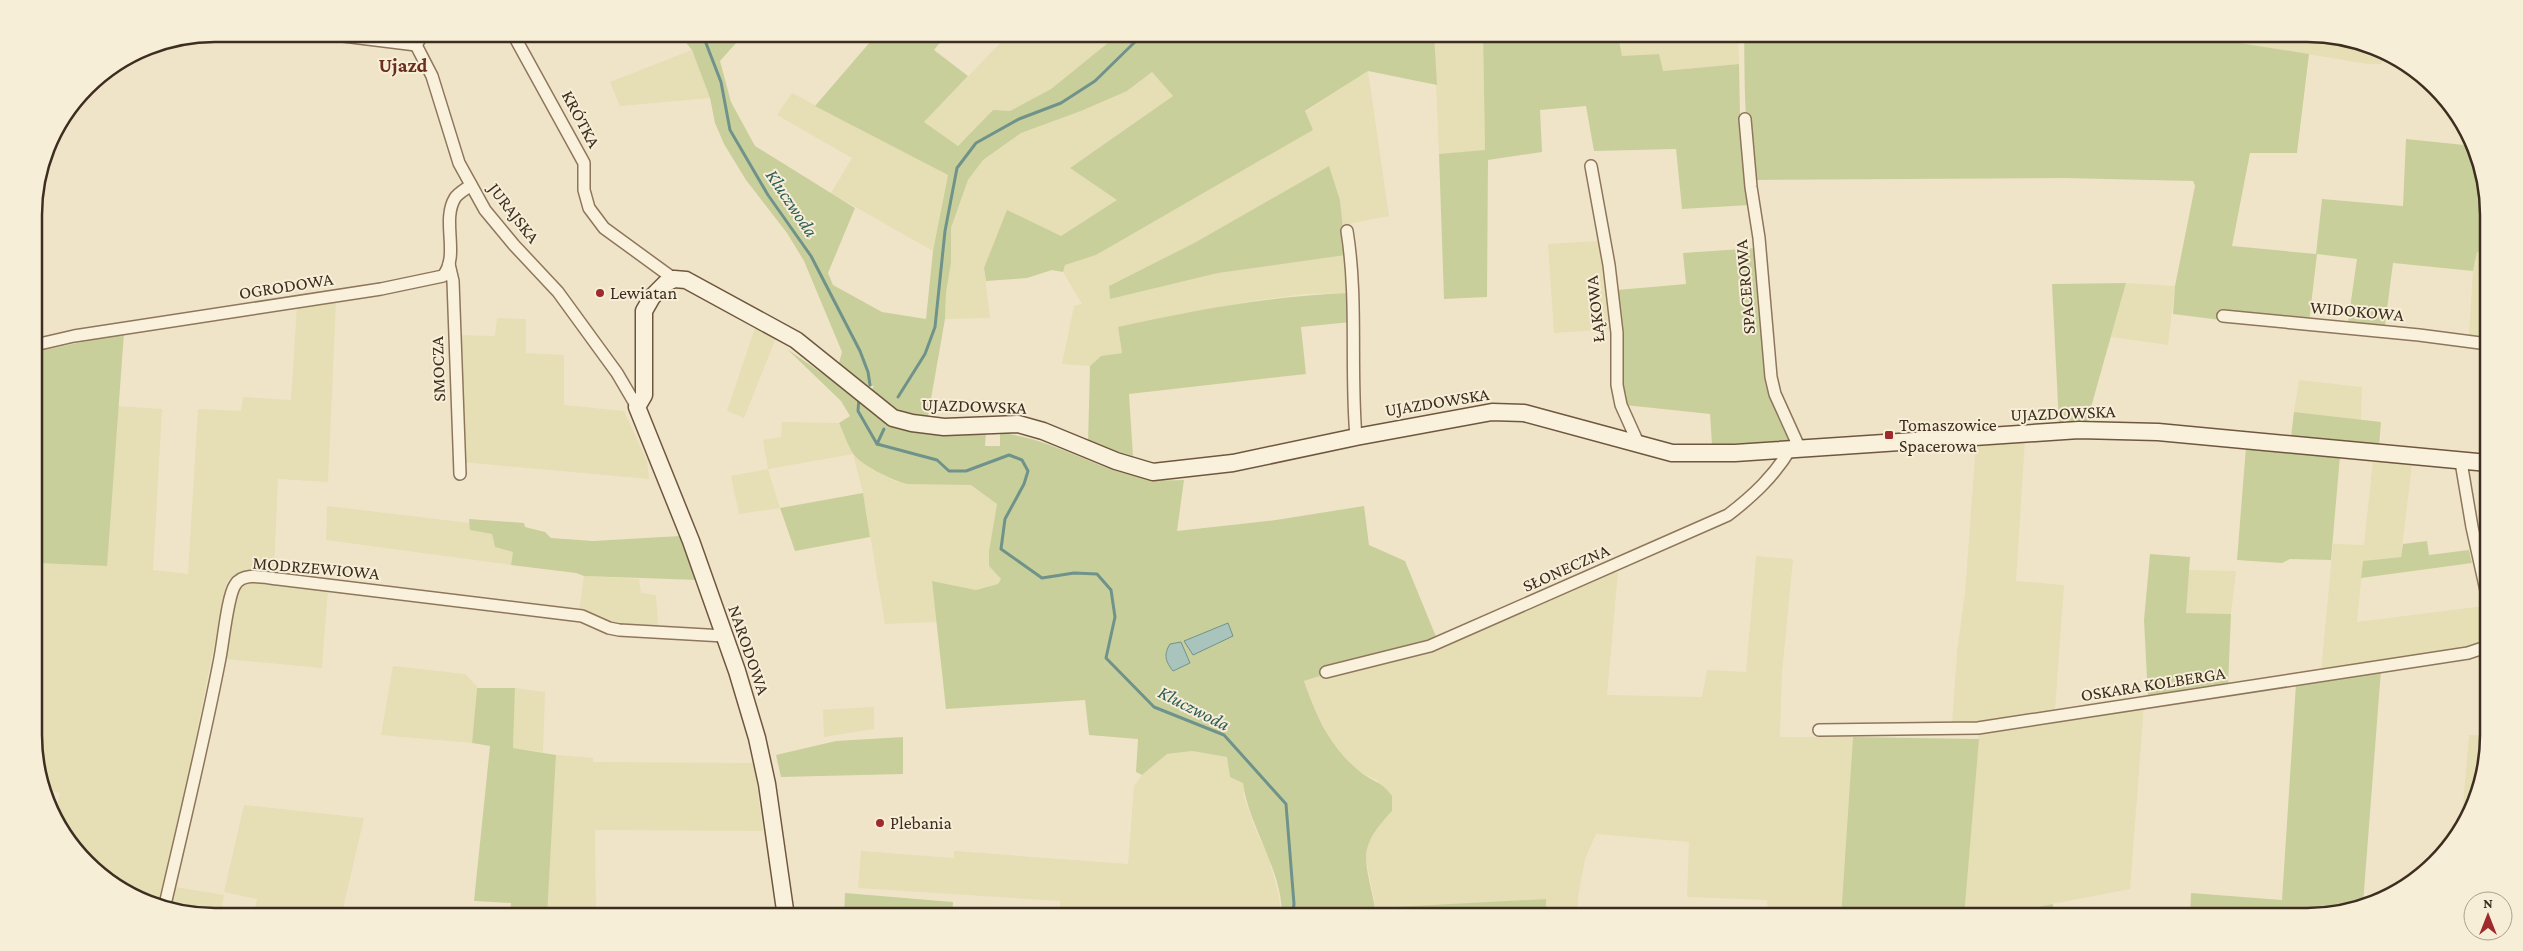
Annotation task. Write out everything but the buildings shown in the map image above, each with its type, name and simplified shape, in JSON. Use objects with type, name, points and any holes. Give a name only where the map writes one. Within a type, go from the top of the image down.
[{"type":"street","points":[[386,42],[416,46],[418,42]]},
{"type":"street","name":"KRÓTKA","points":[[517,42],[584,163],[584,190],[589,208],[604,228],[674,279]]},
{"type":"street","name":"JURAJSKA","points":[[416,46],[432,76],[460,163],[484,210],[558,292],[580,320],[637,407]]},
{"type":"street","name":"SPACEROWA","points":[[1744,119],[1751,187],[1759,238],[1771,377],[1775,394],[1795,448]]},
{"type":"street","name":"ŁĄKOWA","points":[[1591,166],[1609,265],[1617,333],[1618,392],[1623,412],[1640,445]]},
{"type":"street","points":[[449,264],[450,216],[455,197],[471,185]]},
{"type":"street","points":[[1347,231],[1354,285],[1352,366],[1356,437]]},
{"type":"street","name":"OGRODOWA","points":[[43,343],[74,336],[423,282],[443,276],[449,264]]},
{"type":"street","name":"SMOCZA","points":[[449,264],[452,281],[460,474]]},
{"type":"street","points":[[637,407],[644,395],[644,312],[658,289],[674,279]]},
{"type":"street","name":"UJAZDOWSKA","points":[[674,279],[686,280],[796,340],[886,414],[912,424],[944,427],[1018,424],[1043,431],[1116,461],[1153,472],[1233,464],[1356,437],[1492,412],[1524,413],[1672,453],[1702,454],[2079,430],[2158,432],[2480,463]]},
{"type":"street","name":"WIDOKOWA","points":[[2224,316],[2419,334],[2480,343]]},
{"type":"street","name":"NARODOWA","points":[[637,407],[691,540],[737,671],[762,756],[785,908]]},
{"type":"street","name":"SŁONECZNA","points":[[1326,672],[1430,646],[1728,515],[1758,492],[1795,448]]},
{"type":"street","points":[[2461,462],[2480,563]]},
{"type":"street","name":"MODRZEWIOWA","points":[[166,901],[220,662],[229,608],[235,584],[243,578],[254,576],[582,616],[619,630],[724,636]]},
{"type":"street","name":"OSKARA KOLBERGA","points":[[1819,730],[1978,728],[2273,684],[2480,649]]},
{"type":"shaded area","points":[[1001,42],[1109,42],[1051,89],[1010,111],[993,110],[958,146],[924,122]]},
{"type":"shaded area","points":[[1434,42],[1483,42],[1485,151],[1439,154]]},
{"type":"shaded area","points":[[1619,42],[1738,42],[1739,64],[1662,71],[1659,54],[1622,56]]},
{"type":"shaded area","points":[[2307,42],[2330,44],[2363,52],[2382,59],[2382,64],[2368,64],[2240,43]]},
{"type":"shaded area","points":[[692,50],[710,98],[620,106],[610,82]]},
{"type":"shaded area","points":[[1368,71],[1389,216],[1343,225],[1340,200],[1329,166],[1196,242],[1109,286],[1110,299],[1218,273],[1346,255],[1348,293],[1306,294],[1258,300],[1118,327],[1122,353],[1101,356],[1090,366],[1062,364],[1074,306],[1082,304],[1063,272],[1065,265],[1096,255],[1313,130],[1305,112]]},
{"type":"shaded area","points":[[1152,72],[1173,96],[1070,168],[1118,200],[1061,236],[984,268],[990,318],[945,319],[946,293],[951,262],[951,228],[968,180],[983,160],[1021,133],[1081,111],[1127,91]]},
{"type":"shaded area","points":[[792,93],[948,175],[933,251],[831,193],[852,158],[777,115]]},
{"type":"shaded area","points":[[1599,241],[1611,329],[1554,333],[1548,244]]},
{"type":"shaded area","points":[[2477,252],[2480,253],[2480,336],[2469,335],[2473,271]]},
{"type":"shaded area","points":[[2126,283],[2175,286],[2168,345],[2111,337]]},
{"type":"shaded area","points":[[336,301],[328,482],[278,479],[274,569],[269,574],[243,571],[227,581],[190,766],[160,899],[139,891],[119,879],[85,849],[60,812],[57,804],[60,793],[52,791],[46,769],[42,735],[42,563],[106,566],[117,406],[162,409],[153,570],[188,574],[198,409],[241,411],[243,397],[291,400],[297,306]]},
{"type":"shaded area","points":[[497,318],[526,319],[526,353],[564,355],[564,405],[624,411],[647,461],[649,479],[461,462],[458,335],[495,336]]},
{"type":"shaded area","points":[[755,328],[776,338],[744,418],[727,411]]},
{"type":"shaded area","points":[[2299,380],[2362,387],[2361,420],[2294,412]]},
{"type":"shaded area","points":[[782,422],[839,423],[853,454],[768,469],[763,440],[781,437]]},
{"type":"shaded area","points":[[2025,440],[2016,581],[2064,585],[2055,711],[1976,725],[1952,725],[1957,652],[1965,593],[1976,444]]},
{"type":"shaded area","points":[[853,454],[878,472],[897,482],[971,485],[997,504],[989,551],[989,566],[1001,579],[998,584],[976,590],[932,581],[937,622],[885,624],[863,493]]},
{"type":"shaded area","points":[[2373,460],[2412,464],[2401,557],[2363,561],[2357,622],[2480,607],[2480,646],[2321,672],[2333,544],[2364,545]]},
{"type":"shaded area","points":[[768,469],[780,508],[739,514],[731,476]]},
{"type":"shaded area","points":[[327,506],[470,523],[470,530],[492,534],[495,547],[513,552],[511,565],[326,540]]},
{"type":"shaded area","points":[[1756,556],[1793,559],[1782,673],[1780,737],[1853,737],[1842,908],[1768,908],[1767,900],[1687,897],[1689,842],[1596,834],[1585,859],[1578,897],[1578,908],[1546,908],[1546,899],[1376,908],[1366,859],[1367,846],[1378,826],[1392,811],[1377,780],[1359,772],[1336,750],[1312,705],[1304,681],[1437,639],[1596,568],[1618,573],[1607,695],[1702,697],[1707,670],[1746,672]]},
{"type":"shaded area","points":[[2188,570],[2236,571],[2231,614],[2186,613]]},
{"type":"shaded area","points":[[584,576],[639,579],[641,593],[656,595],[658,626],[610,623],[579,612]]},
{"type":"shaded area","points":[[251,581],[328,588],[322,668],[224,659],[237,589],[242,582]]},
{"type":"shaded area","points":[[393,666],[465,674],[477,686],[472,743],[381,735]]},
{"type":"shaded area","points":[[515,688],[545,692],[543,752],[513,748]]},
{"type":"shaded area","points":[[2144,705],[2130,889],[2031,908],[1965,908],[1979,731]]},
{"type":"shaded area","points":[[874,707],[874,729],[824,737],[823,710]]},
{"type":"shaded area","points":[[2469,735],[2480,735],[2477,769],[2462,813]]},
{"type":"shaded area","points":[[1192,751],[1227,757],[1243,783],[1244,797],[1257,833],[1268,855],[1279,896],[1280,908],[1060,908],[1060,901],[858,888],[861,851],[954,858],[954,851],[1128,864],[1134,786],[1142,775],[1167,754]]},
{"type":"shaded area","points":[[556,755],[593,758],[593,762],[754,763],[763,831],[595,830],[596,908],[548,908]]},
{"type":"shaded area","points":[[244,805],[364,818],[343,908],[255,908],[257,899],[224,892]]},
{"type":"shaded area","points":[[175,887],[224,895],[222,908],[204,908],[172,902]]},
{"type":"green space","points":[[686,42],[737,42],[720,61],[731,102],[755,146],[855,208],[828,273],[833,285],[882,312],[926,319],[933,251],[948,175],[815,106],[870,42],[940,42],[934,50],[968,76],[924,122],[958,146],[993,110],[1010,111],[1051,89],[1109,42],[1434,42],[1437,85],[1368,71],[1305,111],[1313,130],[1096,255],[1065,265],[1063,272],[1052,270],[1027,278],[986,281],[984,268],[1007,210],[1061,236],[1117,200],[1070,168],[1173,96],[1152,72],[1127,91],[1081,111],[1021,133],[983,160],[968,180],[951,228],[951,263],[946,293],[945,319],[928,416],[902,413],[870,392],[874,386],[863,386],[839,363],[842,352],[804,261],[787,233],[746,180],[724,144],[715,123],[710,98],[692,50]]},
{"type":"green space","points":[[1483,42],[1619,42],[1622,56],[1659,54],[1663,71],[1739,64],[1740,115],[1749,205],[1682,209],[1676,149],[1594,151],[1586,106],[1540,110],[1542,152],[1488,160],[1487,297],[1444,299],[1439,154],[1485,150]]},
{"type":"green space","points":[[1744,42],[2240,42],[2309,54],[2297,153],[2250,153],[2232,246],[2316,254],[2322,199],[2403,206],[2406,139],[2465,145],[2475,171],[2479,193],[2480,253],[2477,252],[2473,271],[2393,263],[2385,325],[2348,322],[2357,259],[2317,254],[2308,331],[2173,314],[2175,286],[2195,186],[2193,181],[2064,178],[1756,180],[1749,147]]},
{"type":"green space","points":[[1329,166],[1340,200],[1346,255],[1218,273],[1110,299],[1109,286],[1196,242]]},
{"type":"green space","points":[[1756,248],[1765,347],[1791,441],[1712,445],[1710,414],[1625,405],[1617,290],[1686,284],[1683,253]]},
{"type":"green space","points":[[2126,283],[2086,425],[2059,424],[2052,284]]},
{"type":"green space","points":[[1348,293],[1351,322],[1301,327],[1306,374],[1129,394],[1133,456],[1088,443],[1090,366],[1101,356],[1122,353],[1118,327],[1232,305],[1290,297]]},
{"type":"green space","points":[[124,333],[107,566],[42,563],[43,350]]},
{"type":"green space","points":[[787,349],[892,422],[941,436],[986,432],[985,446],[1000,446],[1000,433],[1020,436],[1039,441],[1133,476],[1161,480],[1184,480],[1177,531],[1276,520],[1364,506],[1369,545],[1405,561],[1437,639],[1304,681],[1319,718],[1339,751],[1358,770],[1384,787],[1392,796],[1392,811],[1372,836],[1366,856],[1375,908],[1281,908],[1278,885],[1246,799],[1243,783],[1230,777],[1227,757],[1192,751],[1167,754],[1142,775],[1136,772],[1138,739],[1089,735],[1085,700],[946,709],[932,581],[976,590],[998,584],[1001,579],[989,566],[989,551],[997,504],[971,485],[907,484],[885,476],[869,467],[852,452],[839,423],[850,416],[841,401]]},
{"type":"green space","points":[[2294,412],[2381,422],[2379,447],[2291,437]]},
{"type":"green space","points":[[2246,447],[2340,456],[2331,560],[2290,559],[2282,563],[2237,560]]},
{"type":"green space","points":[[863,493],[870,537],[795,551],[780,508]]},
{"type":"green space","points":[[469,519],[524,523],[525,527],[545,532],[551,538],[593,541],[680,536],[698,580],[584,576],[576,573],[511,565],[513,552],[495,547],[492,534],[470,530]]},
{"type":"green space","points":[[2427,541],[2429,555],[2469,550],[2472,563],[2361,578],[2363,561],[2401,557],[2403,544]]},
{"type":"green space","points":[[2150,554],[2190,557],[2186,613],[2231,614],[2228,686],[2148,698],[2144,620]]},
{"type":"green space","points":[[2381,670],[2363,899],[2341,905],[2319,908],[2190,908],[2191,893],[2282,900],[2296,684]]},
{"type":"green space","points":[[477,688],[515,688],[513,748],[556,755],[548,908],[511,908],[511,903],[474,901],[490,746],[472,743]]},
{"type":"green space","points":[[903,737],[903,774],[781,777],[776,755],[836,741]]},
{"type":"green space","points":[[1853,737],[1979,739],[1965,908],[1842,908]]},
{"type":"green space","points":[[845,893],[953,902],[953,908],[844,908]]},
{"type":"green space","points":[[1546,899],[1546,908],[1375,908]]},
{"type":"green space","points":[[2053,904],[2053,908],[2032,908]]},
{"type":"water","points":[[1228,623],[1233,636],[1193,655],[1184,641]]},
{"type":"water","points":[[1181,642],[1190,663],[1173,671],[1166,655],[1170,644]]},
{"type":"waterway","name":"Kluczwoda","points":[[706,42],[721,82],[730,130],[768,195],[811,256],[860,351],[868,372],[870,385]]},
{"type":"waterway","points":[[898,397],[925,354],[935,327],[945,231],[957,168],[976,143],[1019,119],[1061,103],[1095,81],[1135,42]]},
{"type":"waterway","name":"Kluczwoda","points":[[859,397],[858,411],[877,444],[937,460],[949,471],[966,471],[1009,455],[1022,460],[1028,471],[1024,484],[1005,519],[1001,549],[1042,578],[1074,573],[1097,574],[1111,590],[1115,617],[1106,658],[1154,707],[1224,735],[1286,804],[1293,908]]},
{"type":"waterway","points":[[877,444],[884,429]]},
{"type":"place","name":"Lewiatan","points":[[600,293]]},
{"type":"place","name":"Tomaszowice Spacerowa","points":[[1889,435]]},
{"type":"place","name":"Plebania","points":[[880,823]]},
{"type":"district","name":"Ujazd","points":[[403,65]]}]
